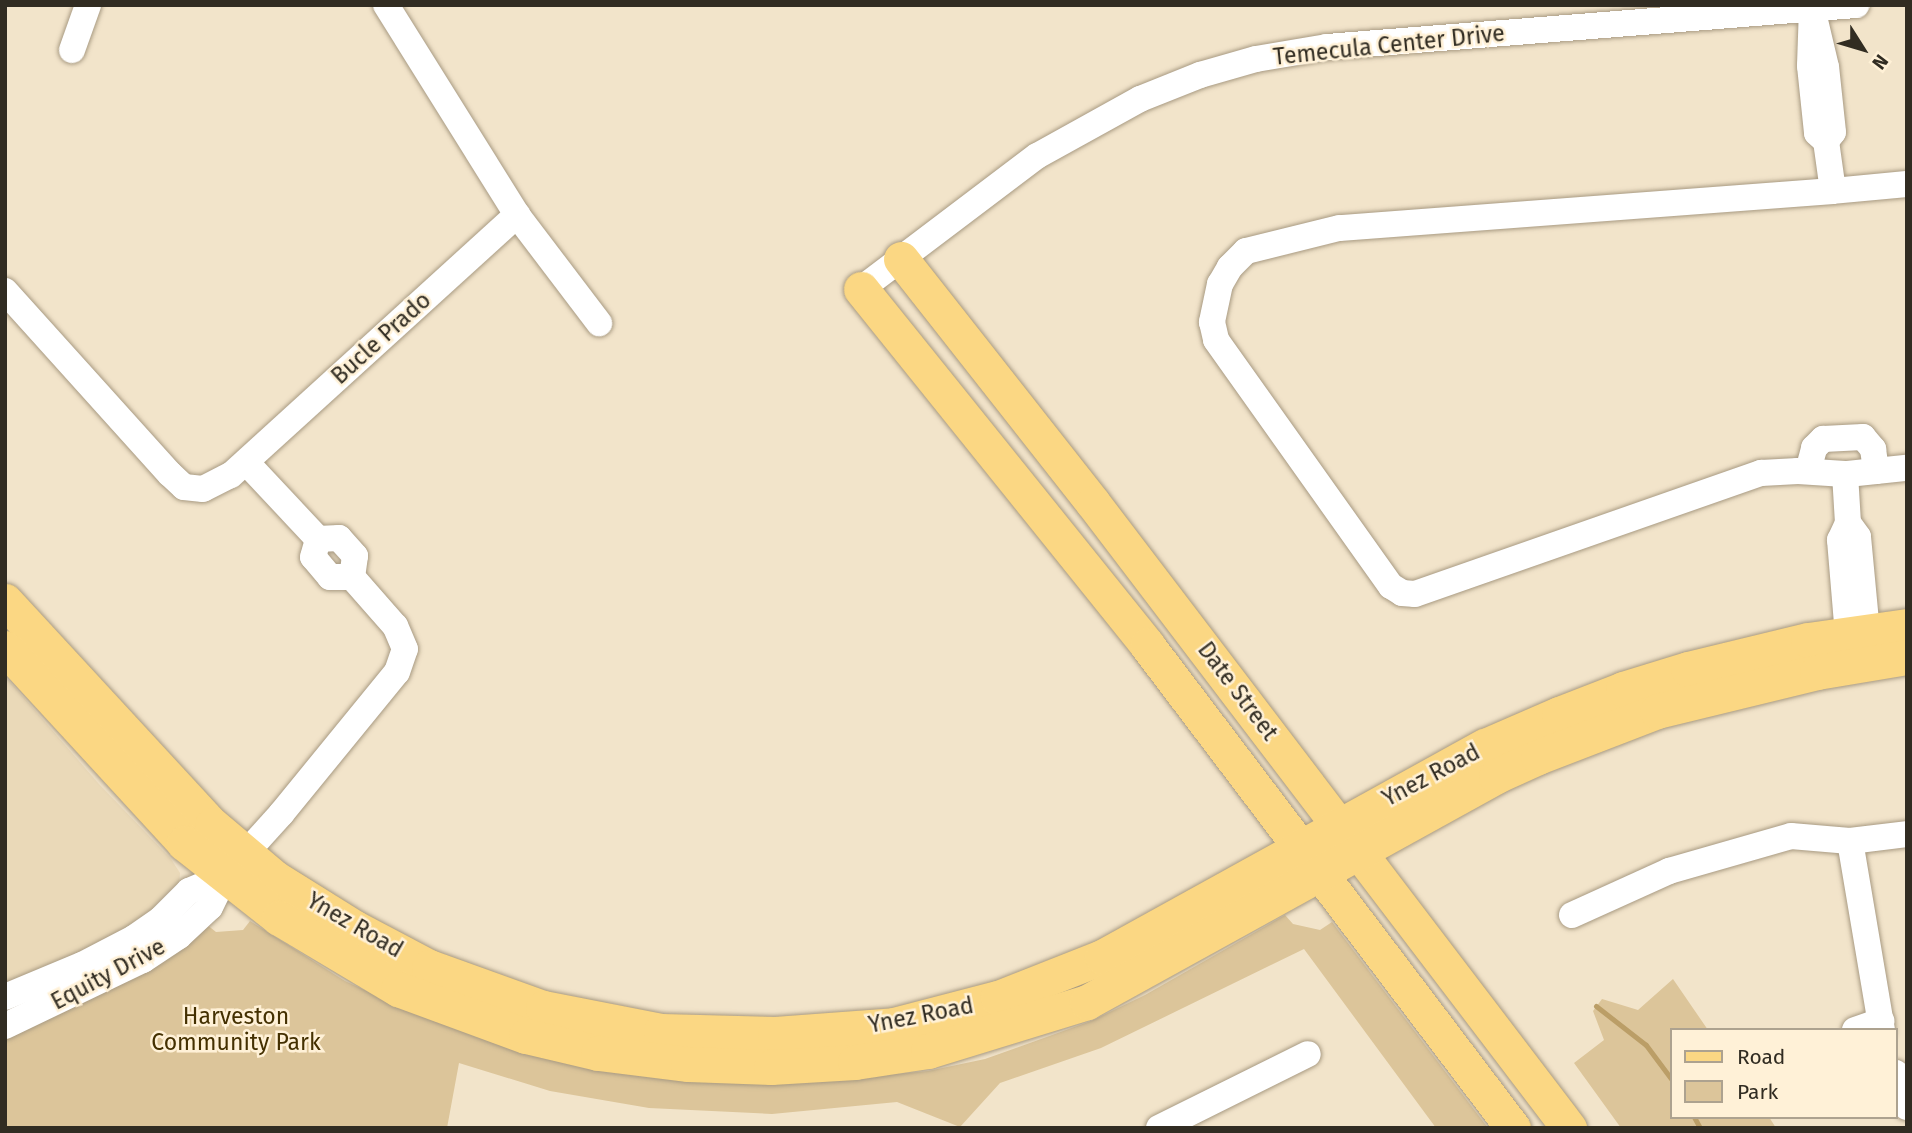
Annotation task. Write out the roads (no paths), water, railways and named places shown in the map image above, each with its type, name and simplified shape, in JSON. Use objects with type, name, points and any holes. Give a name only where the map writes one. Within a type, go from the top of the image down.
[{"type":"main road","name":"Date Street","points":[[901,259],[1093,503],[1569,1128]]},
{"type":"main road","name":"Date Street","points":[[861,289],[1147,645],[1513,1128]]},
{"type":"main road","name":"Ynez Road","points":[[5,601],[212,825],[235,864]]},
{"type":"main road","name":"Ynez Road","points":[[5,648],[184,843],[275,877],[344,922],[416,960],[543,1008],[661,1031],[775,1034],[894,1025],[999,998],[1102,957],[1311,860],[1349,839],[1485,746],[1623,689],[1688,669],[1808,640],[1907,626]]},
{"type":"main road","points":[[1713,696],[1736,676],[1847,653],[1857,647],[1858,633]]},
{"type":"main road","name":"Ynez Road","points":[[1349,839],[1538,757],[1657,711],[1817,672],[1907,657]]},
{"type":"street","points":[[72,50],[88,5]]},
{"type":"street","points":[[386,5],[517,215],[599,323]]},
{"type":"street","name":"Temecula Center Drive","points":[[861,289],[1037,156],[1085,128],[1140,99],[1200,75],[1256,59],[1326,47],[1399,40],[1856,5]]},
{"type":"street","points":[[1812,8],[1826,67],[1833,132],[1826,141],[1833,191]]},
{"type":"street","points":[[1907,184],[1339,228],[1246,251],[1230,267],[1220,284],[1212,322],[1216,340],[1223,350],[1391,586],[1402,593],[1415,594],[1761,473],[1808,471],[1846,474],[1907,468]]},
{"type":"street","name":"Bucle Prado","points":[[5,291],[184,486],[203,489],[231,475],[517,215]]},
{"type":"street","points":[[1808,471],[1814,449],[1824,439],[1849,436],[1863,437],[1873,449],[1876,471]]},
{"type":"street","points":[[235,864],[397,672],[405,649],[395,626],[352,577],[330,577],[313,557],[318,539],[246,461]]},
{"type":"street","points":[[1846,474],[1848,523],[1858,537],[1858,633]]},
{"type":"street","points":[[1572,915],[1669,871],[1791,836],[1850,841],[1907,834]]},
{"type":"street","points":[[1850,841],[1882,1025]]},
{"type":"street","name":"Equity Drive","points":[[5,997],[82,965],[134,938],[161,919],[189,891],[235,864]]},
{"type":"street","name":"Equity Drive","points":[[5,1026],[143,960],[179,936],[210,907],[235,864]]},
{"type":"street","points":[[1159,1128],[1308,1054]]},
{"type":"street","points":[[1898,1079],[1907,1107]]},
{"type":"waterway","points":[[1596,1006],[1646,1045],[1671,1079]]},
{"type":"waterway","points":[[1695,1119],[1700,1128]]},
{"type":"park label","name":"Harveston Community Park","points":[[236,1029]]}]
